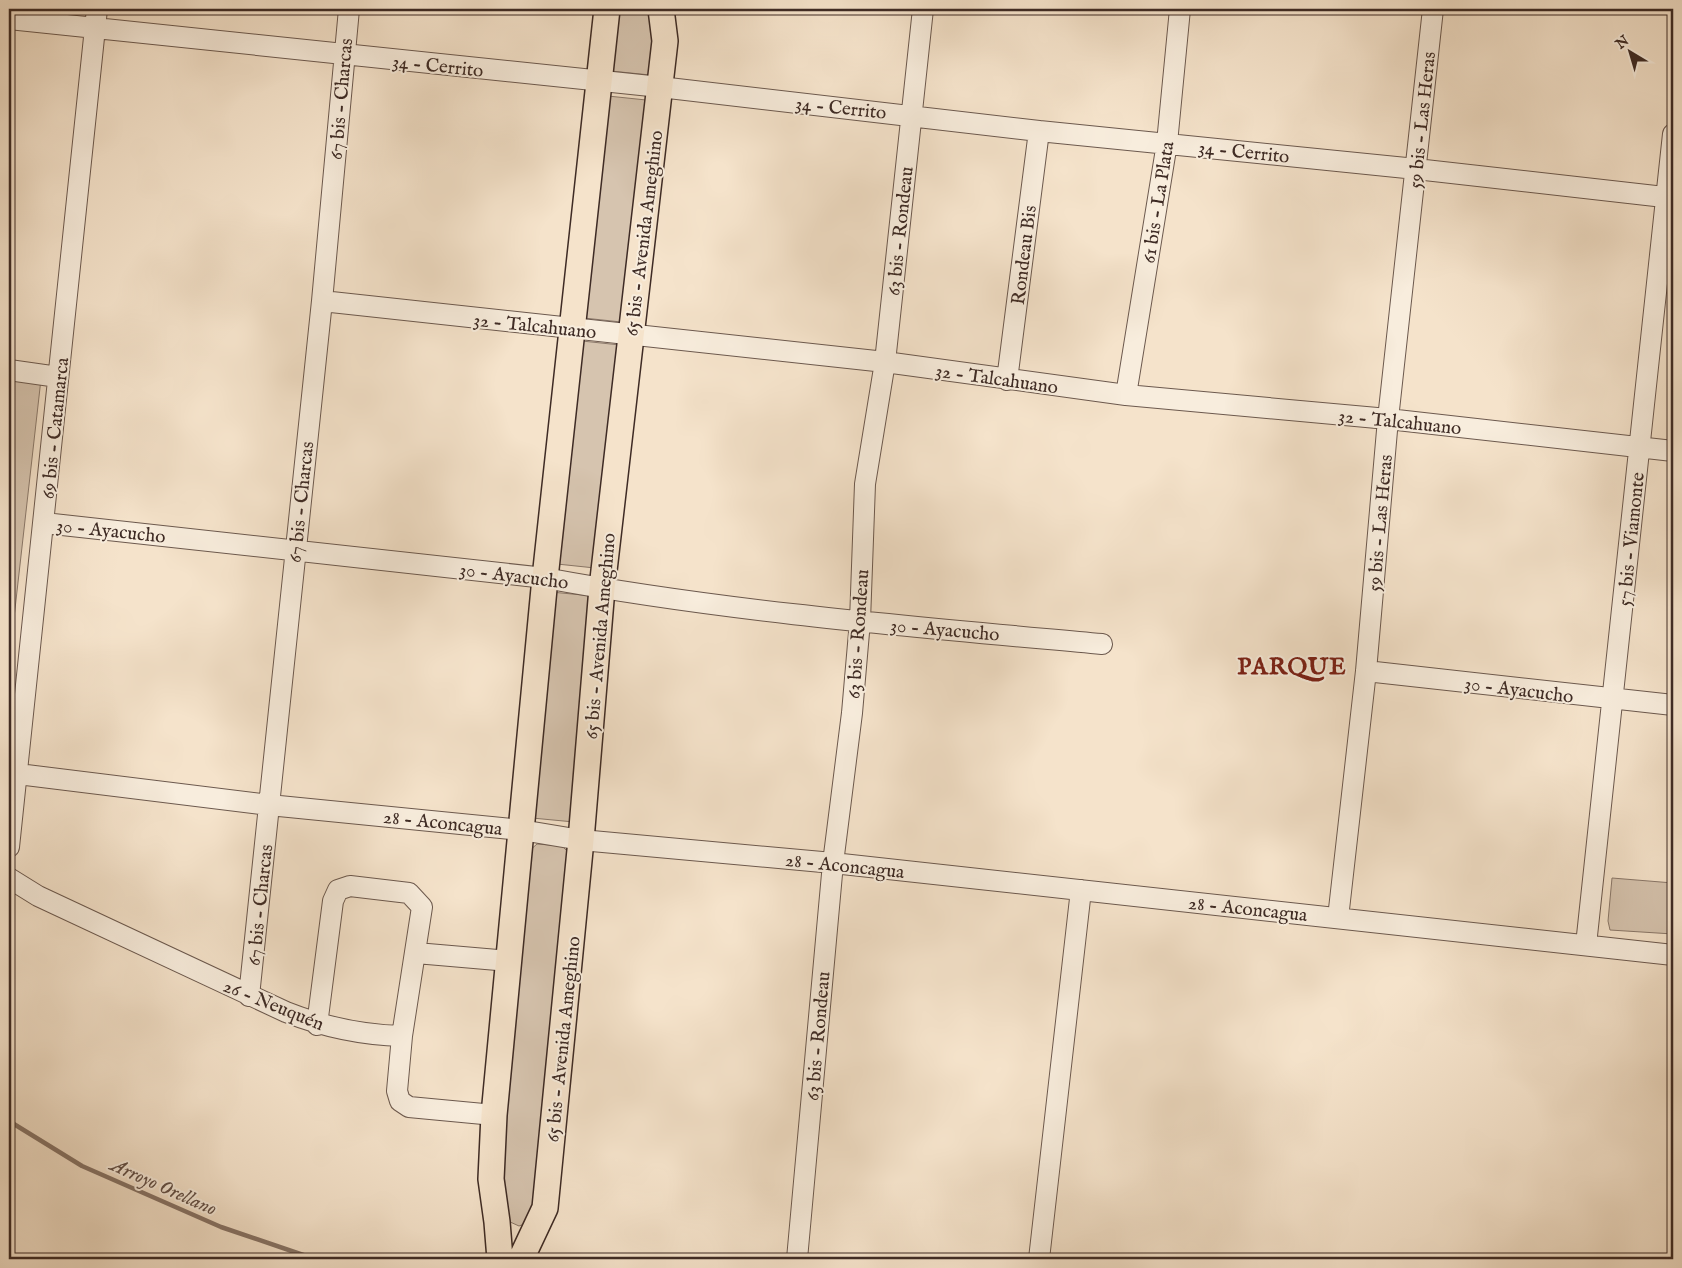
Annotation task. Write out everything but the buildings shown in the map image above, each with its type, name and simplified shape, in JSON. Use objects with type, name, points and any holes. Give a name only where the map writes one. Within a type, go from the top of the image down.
[{"type":"main road","points":[[500,1259],[491,1179],[494,1115],[544,578],[607,9]]},
{"type":"main road","name":"65 bis - Avenida Ameghino","points":[[521,1259],[545,1208],[581,840],[602,588],[665,41],[661,9]]},
{"type":"main road","points":[[496,1212],[506,1226],[513,1230],[524,1231],[533,1226],[542,1216]]},
{"type":"street","name":"69 bis - Catamarca","points":[[9,847],[97,9]]},
{"type":"street","name":"67 bis - Charcas","points":[[249,996],[322,301],[349,9]]},
{"type":"street","name":"63 bis - Rondeau","points":[[797,1259],[833,863],[852,713],[860,621],[865,484],[885,362],[923,9]]},
{"type":"street","name":"61 bis - La Plata","points":[[1126,395],[1167,143],[1180,9]]},
{"type":"street","name":"59 bis - Las Heras","points":[[1338,918],[1366,671],[1388,419],[1433,9]]},
{"type":"street","name":"34 - Cerrito","points":[[9,19],[344,56],[660,87],[1039,131],[1416,169],[1670,198]]},
{"type":"street","name":"Rondeau Bis","points":[[1007,380],[1039,131]]},
{"type":"street","name":"57 bis - Viamonte","points":[[1586,945],[1611,700],[1670,198],[1673,134]]},
{"type":"street","name":"32 - Talcahuano","points":[[322,301],[631,336],[885,362],[1126,395],[1388,419],[1673,452]]},
{"type":"street","points":[[9,370],[58,377]]},
{"type":"street","name":"30 - Ayacucho","points":[[44,523],[544,578],[602,588],[860,621],[1102,644]]},
{"type":"street","name":"30 - Ayacucho","points":[[1366,671],[1611,700],[1673,705]]},
{"type":"street","name":"28 - Aconcagua","points":[[18,774],[269,805],[521,830],[581,840],[833,863],[1673,955]]},
{"type":"street","name":"26 - Neuquén","points":[[9,878],[38,896],[249,996],[317,1025],[369,1035],[402,1036]]},
{"type":"street","points":[[317,1025],[333,901],[338,890],[350,886],[409,893],[417,899],[422,907],[402,1036],[397,1091],[400,1101],[409,1107],[494,1115]]},
{"type":"street","points":[[1039,1259],[1081,890]]},
{"type":"street","points":[[416,953],[509,961]]},
{"type":"shaded area","points":[[620,9],[651,9],[655,30],[650,75],[611,71]]},
{"type":"shaded area","points":[[608,96],[646,100],[621,322],[584,318]]},
{"type":"shaded area","points":[[582,341],[620,345],[595,568],[557,564]]},
{"type":"shaded area","points":[[9,375],[41,379],[9,662]]},
{"type":"shaded area","points":[[551,592],[593,596],[574,822],[532,818]]},
{"type":"shaded area","points":[[537,844],[562,846],[569,853],[533,1213],[527,1223],[519,1226],[508,1221],[496,1186],[529,851]]},
{"type":"shaded area","points":[[1612,878],[1673,883],[1673,934],[1610,930],[1608,921]]},
{"type":"waterway","name":"Arroyo Orellano","points":[[9,1121],[82,1166],[221,1227],[315,1259]]},
{"type":"district","name":"PARQUE","points":[[1292,666]]}]
